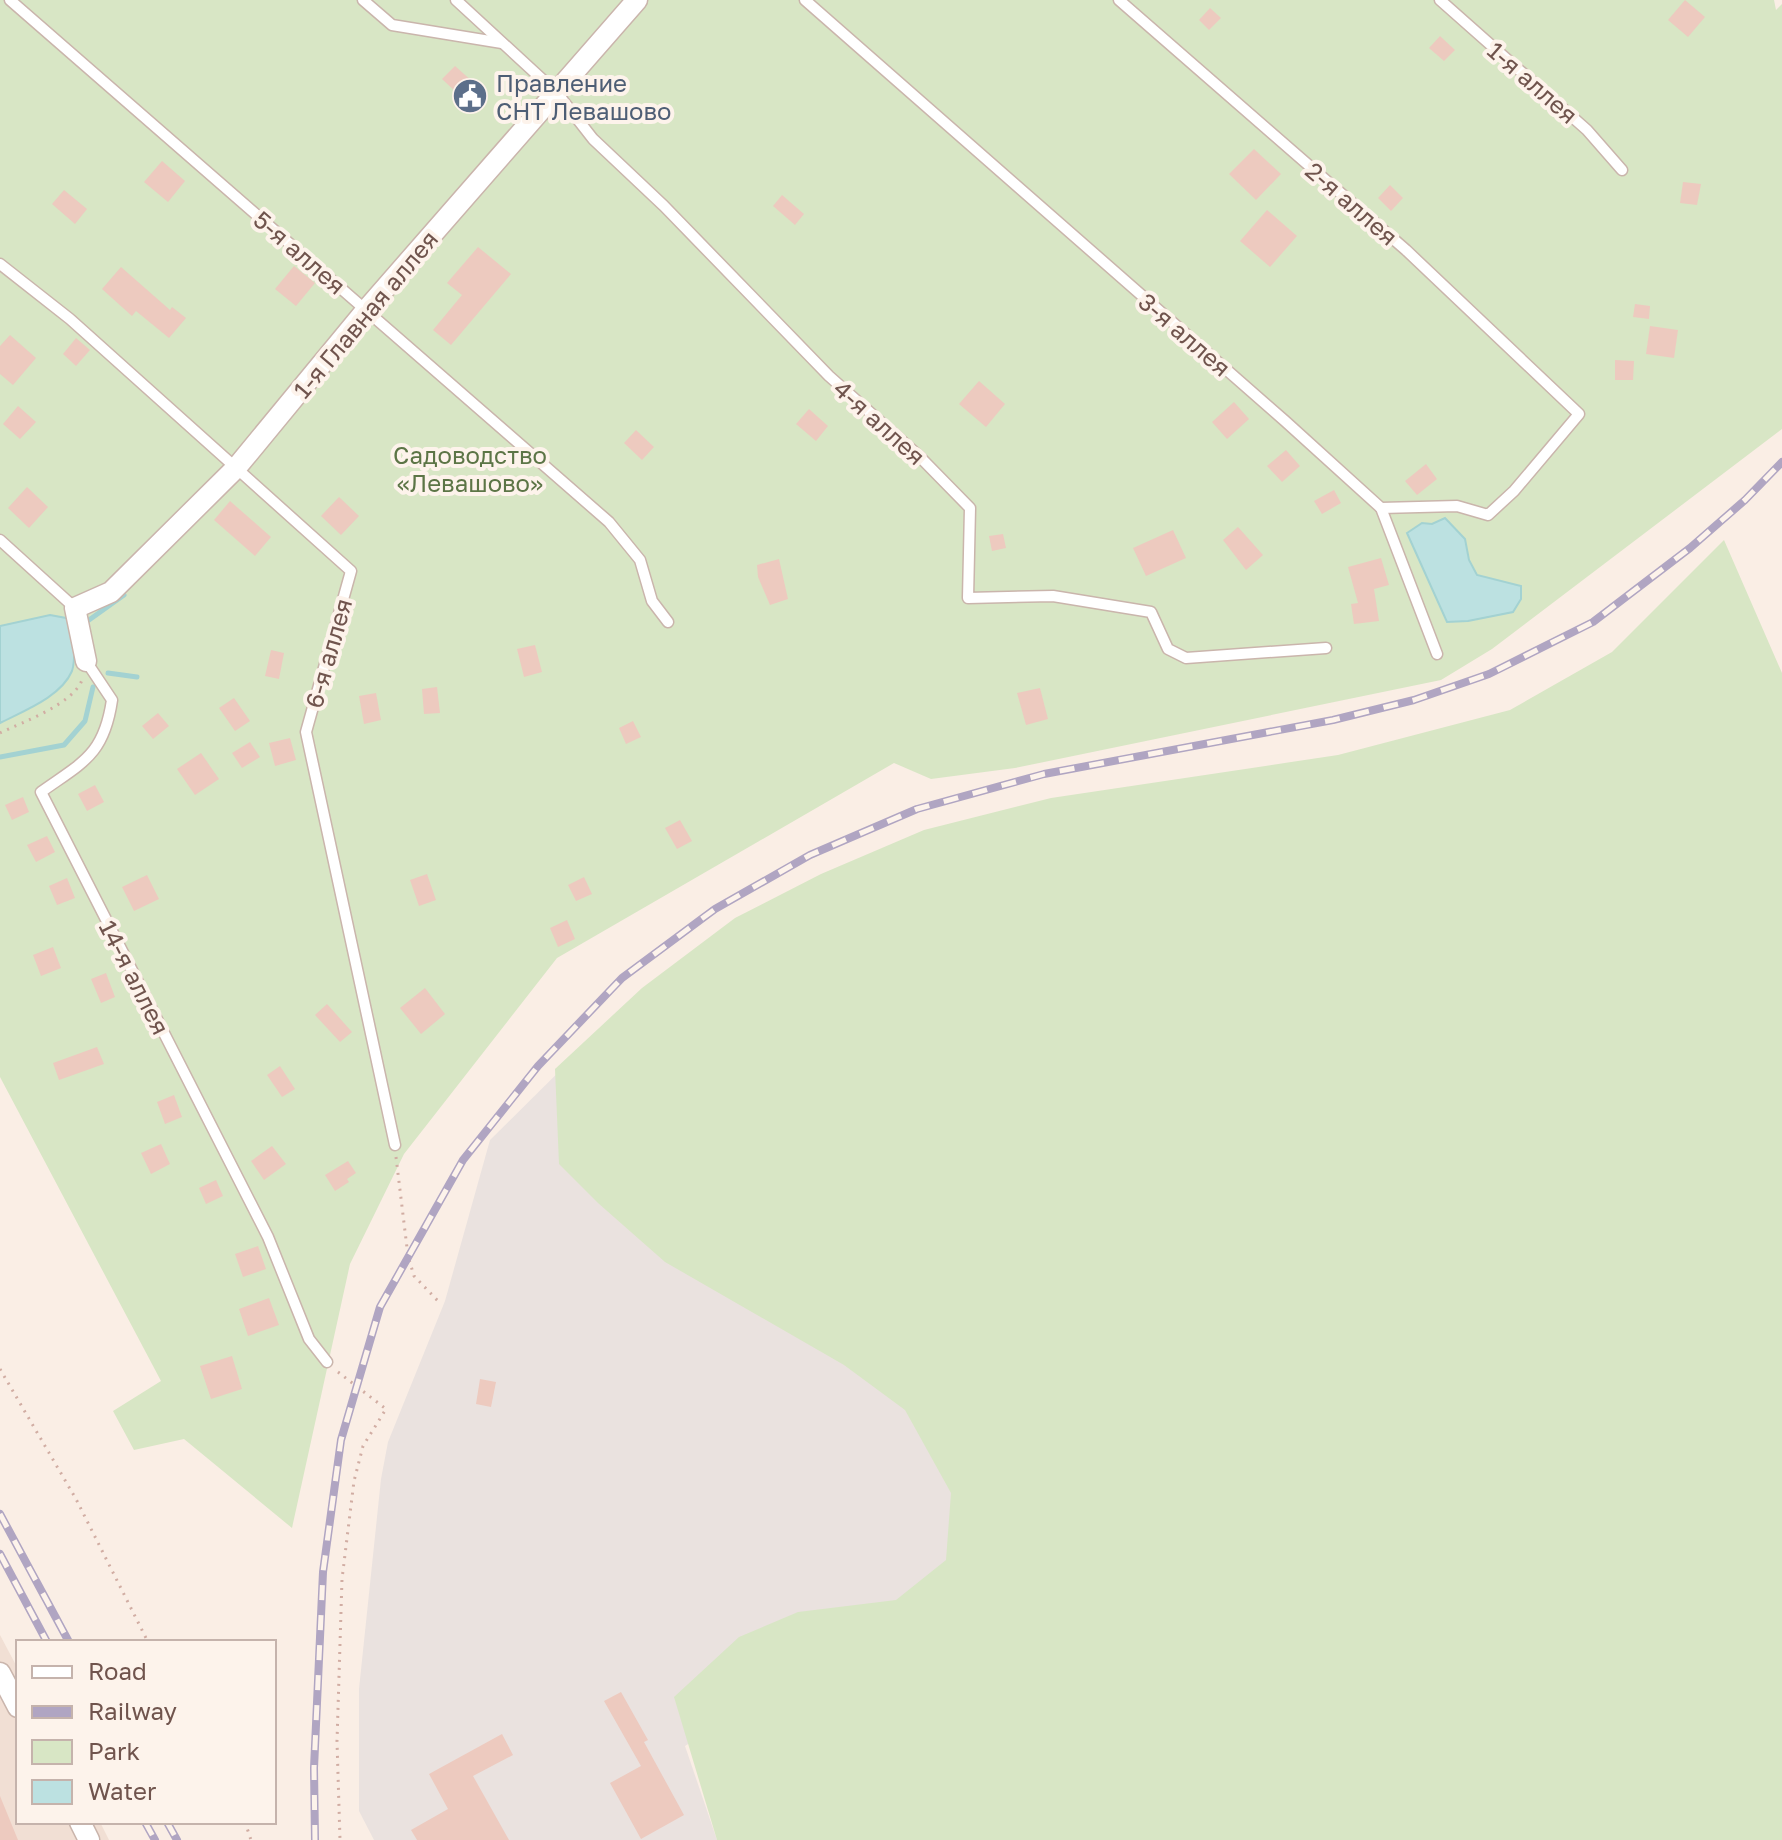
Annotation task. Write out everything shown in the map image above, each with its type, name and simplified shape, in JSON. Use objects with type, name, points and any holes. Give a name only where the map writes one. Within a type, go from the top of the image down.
[{"type":"street","name":"1-я Главная аллея","points":[[75,608],[111,592],[236,468],[367,309],[637,0]]},
{"type":"street","name":"14-я аллея","points":[[75,608],[86,661]]},
{"type":"street","points":[[0,1673],[16,1703]]},
{"type":"lane","name":"5-я аллея","points":[[10,0],[609,522],[640,560],[652,601],[668,622]]},
{"type":"lane","points":[[363,0],[392,25],[502,43]]},
{"type":"lane","name":"4-я аллея","points":[[456,0],[557,93],[593,139],[664,206],[829,376],[919,456],[970,508],[968,598],[1053,596],[1151,612],[1168,649],[1186,658],[1326,648]]},
{"type":"lane","name":"3-я аллея","points":[[805,0],[1381,508]]},
{"type":"lane","name":"2-я аллея","points":[[1119,0],[1406,250],[1579,414],[1514,491],[1488,515],[1457,506],[1381,508]]},
{"type":"lane","name":"1-я аллея","points":[[1440,0],[1587,130],[1622,170]]},
{"type":"lane","name":"6-я аллея","points":[[0,264],[70,319],[351,571],[306,732],[395,1145]]},
{"type":"lane","points":[[1381,508],[1437,654]]},
{"type":"lane","points":[[0,540],[75,608]]},
{"type":"lane","name":"14-я аллея","points":[[86,661],[112,700],[108,727],[91,756],[41,792],[268,1237],[309,1339],[327,1362]]},
{"type":"path","points":[[0,733],[65,700],[81,685],[86,661]]},
{"type":"path","points":[[395,1145],[408,1256],[414,1276],[438,1301]]},
{"type":"path","points":[[327,1362],[386,1409],[363,1446],[354,1481],[342,1579],[337,1741],[340,1840]]},
{"type":"path","points":[[0,1369],[76,1499],[147,1640]]},
{"type":"shaded area","points":[[597,1034],[955,1431],[957,1569],[685,1746],[717,1840],[374,1840],[359,1811],[359,1689],[381,1479],[388,1442],[445,1301],[490,1140]]},
{"type":"shaded area","points":[[0,1635],[16,1665],[16,1824],[101,1824],[109,1840],[0,1840]]},
{"type":"green space","name":"Садоводство «Левашово»","points":[[0,0],[1774,0],[1776,10],[1782,4],[1782,429],[1492,649],[1441,680],[1015,768],[931,779],[894,763],[557,958],[404,1154],[350,1264],[292,1528],[184,1439],[134,1450],[113,1411],[161,1381],[0,1077]]},
{"type":"green space","points":[[1724,540],[1782,673],[1782,1840],[717,1840],[674,1697],[739,1637],[798,1612],[896,1600],[946,1560],[951,1493],[905,1410],[844,1365],[665,1262],[559,1164],[555,1069],[642,988],[735,918],[821,874],[924,830],[1051,798],[1338,755],[1510,710],[1612,652]]},
{"type":"water","points":[[1445,518],[1465,539],[1469,560],[1477,575],[1521,586],[1521,599],[1513,612],[1447,622],[1407,533],[1422,523],[1432,524]]},
{"type":"water","points":[[50,615],[66,618],[74,626],[72,671],[50,696],[0,723],[0,626]]},
{"type":"building","points":[[1685,0],[1705,17],[1688,37],[1668,20]]},
{"type":"building","points":[[1210,8],[1221,18],[1209,30],[1199,20]]},
{"type":"building","points":[[1440,36],[1455,50],[1444,61],[1429,48]]},
{"type":"building","points":[[455,66],[482,90],[469,104],[442,79]]},
{"type":"building","points":[[1254,149],[1281,174],[1256,200],[1229,174]]},
{"type":"building","points":[[162,161],[185,181],[168,202],[144,182]]},
{"type":"building","points":[[1683,182],[1701,184],[1697,205],[1680,203]]},
{"type":"building","points":[[1390,185],[1403,198],[1391,211],[1378,198]]},
{"type":"building","points":[[64,190],[87,209],[75,224],[52,204]]},
{"type":"building","points":[[782,195],[804,214],[795,225],[773,206]]},
{"type":"building","points":[[1267,210],[1297,236],[1270,267],[1240,241]]},
{"type":"building","points":[[478,247],[511,274],[451,345],[433,330],[462,295],[447,283]]},
{"type":"building","points":[[294,266],[315,283],[296,306],[275,289]]},
{"type":"building","points":[[121,267],[170,310],[172,307],[186,318],[169,338],[136,311],[132,316],[102,289]]},
{"type":"building","points":[[1635,304],[1650,306],[1649,319],[1633,317]]},
{"type":"building","points":[[1650,326],[1678,330],[1674,358],[1646,354]]},
{"type":"building","points":[[10,335],[36,358],[13,385],[0,374],[0,346]]},
{"type":"building","points":[[76,338],[90,350],[76,366],[63,354]]},
{"type":"building","points":[[1615,360],[1634,361],[1633,380],[1615,380]]},
{"type":"building","points":[[979,381],[1005,404],[986,427],[959,404]]},
{"type":"building","points":[[1234,402],[1249,419],[1227,439],[1212,422]]},
{"type":"building","points":[[18,406],[36,422],[20,439],[3,424]]},
{"type":"building","points":[[809,409],[828,426],[816,441],[796,424]]},
{"type":"building","points":[[636,430],[654,447],[642,460],[624,443]]},
{"type":"building","points":[[1286,450],[1300,466],[1282,482],[1267,466]]},
{"type":"building","points":[[1426,464],[1437,479],[1417,495],[1405,481]]},
{"type":"building","points":[[27,487],[48,507],[29,528],[8,508]]},
{"type":"building","points":[[1334,490],[1341,503],[1322,514],[1314,501]]},
{"type":"building","points":[[339,497],[359,516],[341,535],[321,516]]},
{"type":"building","points":[[230,501],[271,537],[255,556],[214,520]]},
{"type":"building","points":[[1238,527],[1263,555],[1246,570],[1223,540]]},
{"type":"building","points":[[1173,530],[1186,558],[1146,576],[1133,548]]},
{"type":"building","points":[[1003,534],[1006,548],[992,551],[989,536]]},
{"type":"building","points":[[1381,558],[1389,585],[1374,589],[1379,621],[1354,624],[1351,604],[1358,603],[1348,567]]},
{"type":"building","points":[[779,559],[788,599],[770,605],[758,577],[757,565]]},
{"type":"building","points":[[535,645],[542,672],[524,677],[517,649]]},
{"type":"building","points":[[271,650],[284,653],[279,679],[265,676]]},
{"type":"building","points":[[437,687],[440,713],[424,714],[422,689]]},
{"type":"building","points":[[1040,688],[1048,719],[1026,725],[1017,693]]},
{"type":"building","points":[[376,693],[381,720],[364,724],[359,696]]},
{"type":"building","points":[[234,698],[250,721],[235,731],[219,708]]},
{"type":"building","points":[[158,713],[169,726],[153,739],[142,726]]},
{"type":"building","points":[[633,721],[641,737],[626,744],[619,728]]},
{"type":"building","points":[[290,738],[296,760],[275,766],[269,743]]},
{"type":"building","points":[[250,742],[260,757],[242,768],[232,753]]},
{"type":"building","points":[[201,753],[219,779],[195,795],[177,769]]},
{"type":"building","points":[[95,785],[104,802],[87,811],[78,794]]},
{"type":"building","points":[[23,797],[29,812],[12,820],[5,805]]},
{"type":"building","points":[[680,820],[692,841],[677,849],[665,828]]},
{"type":"building","points":[[47,836],[55,852],[36,862],[27,845]]},
{"type":"building","points":[[427,874],[436,900],[419,906],[410,880]]},
{"type":"building","points":[[147,875],[159,899],[134,911],[122,887]]},
{"type":"building","points":[[584,877],[592,894],[576,901],[568,885]]},
{"type":"building","points":[[67,878],[75,898],[57,905],[49,886]]},
{"type":"building","points":[[567,920],[575,939],[558,947],[550,928]]},
{"type":"building","points":[[53,947],[61,968],[41,976],[33,955]]},
{"type":"building","points":[[106,973],[115,997],[101,1003],[91,979]]},
{"type":"building","points":[[425,988],[445,1014],[421,1034],[400,1008]]},
{"type":"building","points":[[327,1004],[352,1032],[340,1042],[315,1015]]},
{"type":"building","points":[[97,1047],[104,1064],[59,1080],[53,1063]]},
{"type":"building","points":[[280,1066],[295,1089],[282,1097],[267,1075]]},
{"type":"building","points":[[174,1095],[182,1117],[165,1124],[157,1102]]},
{"type":"building","points":[[161,1144],[170,1164],[151,1174],[141,1153]]},
{"type":"building","points":[[272,1146],[286,1164],[264,1180],[251,1161]]},
{"type":"building","points":[[348,1161],[356,1173],[335,1191],[325,1175]]},
{"type":"building","points":[[216,1180],[223,1196],[206,1204],[199,1188]]},
{"type":"building","points":[[258,1246],[266,1269],[243,1277],[235,1254]]},
{"type":"building","points":[[269,1298],[279,1325],[248,1336],[239,1309]]},
{"type":"building","points":[[232,1356],[242,1389],[211,1399],[200,1366]]},
{"type":"building","points":[[480,1379],[496,1382],[491,1407],[476,1404]]},
{"type":"building","points":[[621,1692],[684,1815],[641,1839],[610,1783],[641,1766],[604,1701]]},
{"type":"building","points":[[502,1734],[513,1755],[473,1776],[509,1840],[417,1840],[411,1830],[448,1809],[429,1774]]},
{"type":"building","points":[[0,1796],[18,1840],[0,1840]]},
{"type":"waterway","points":[[89,620],[124,595]]},
{"type":"waterway","points":[[108,673],[137,677]]},
{"type":"waterway","points":[[0,757],[64,745],[85,721],[93,687]]},
{"type":"railway","points":[[315,1840],[314,1768],[323,1572],[341,1440],[380,1307],[463,1160],[538,1066],[622,978],[715,909],[810,855],[917,809],[1044,774],[1333,720],[1414,700],[1489,674],[1593,622],[1690,548],[1745,500],[1782,462]]},
{"type":"railway","points":[[0,1514],[68,1640]]},
{"type":"railway","points":[[0,1554],[46,1640]]},
{"type":"railway","points":[[146,1824],[155,1840]]},
{"type":"railway","points":[[168,1824],[177,1840]]},
{"type":"place","name":"Правление СНТ Левашово","points":[[470,96]]}]
